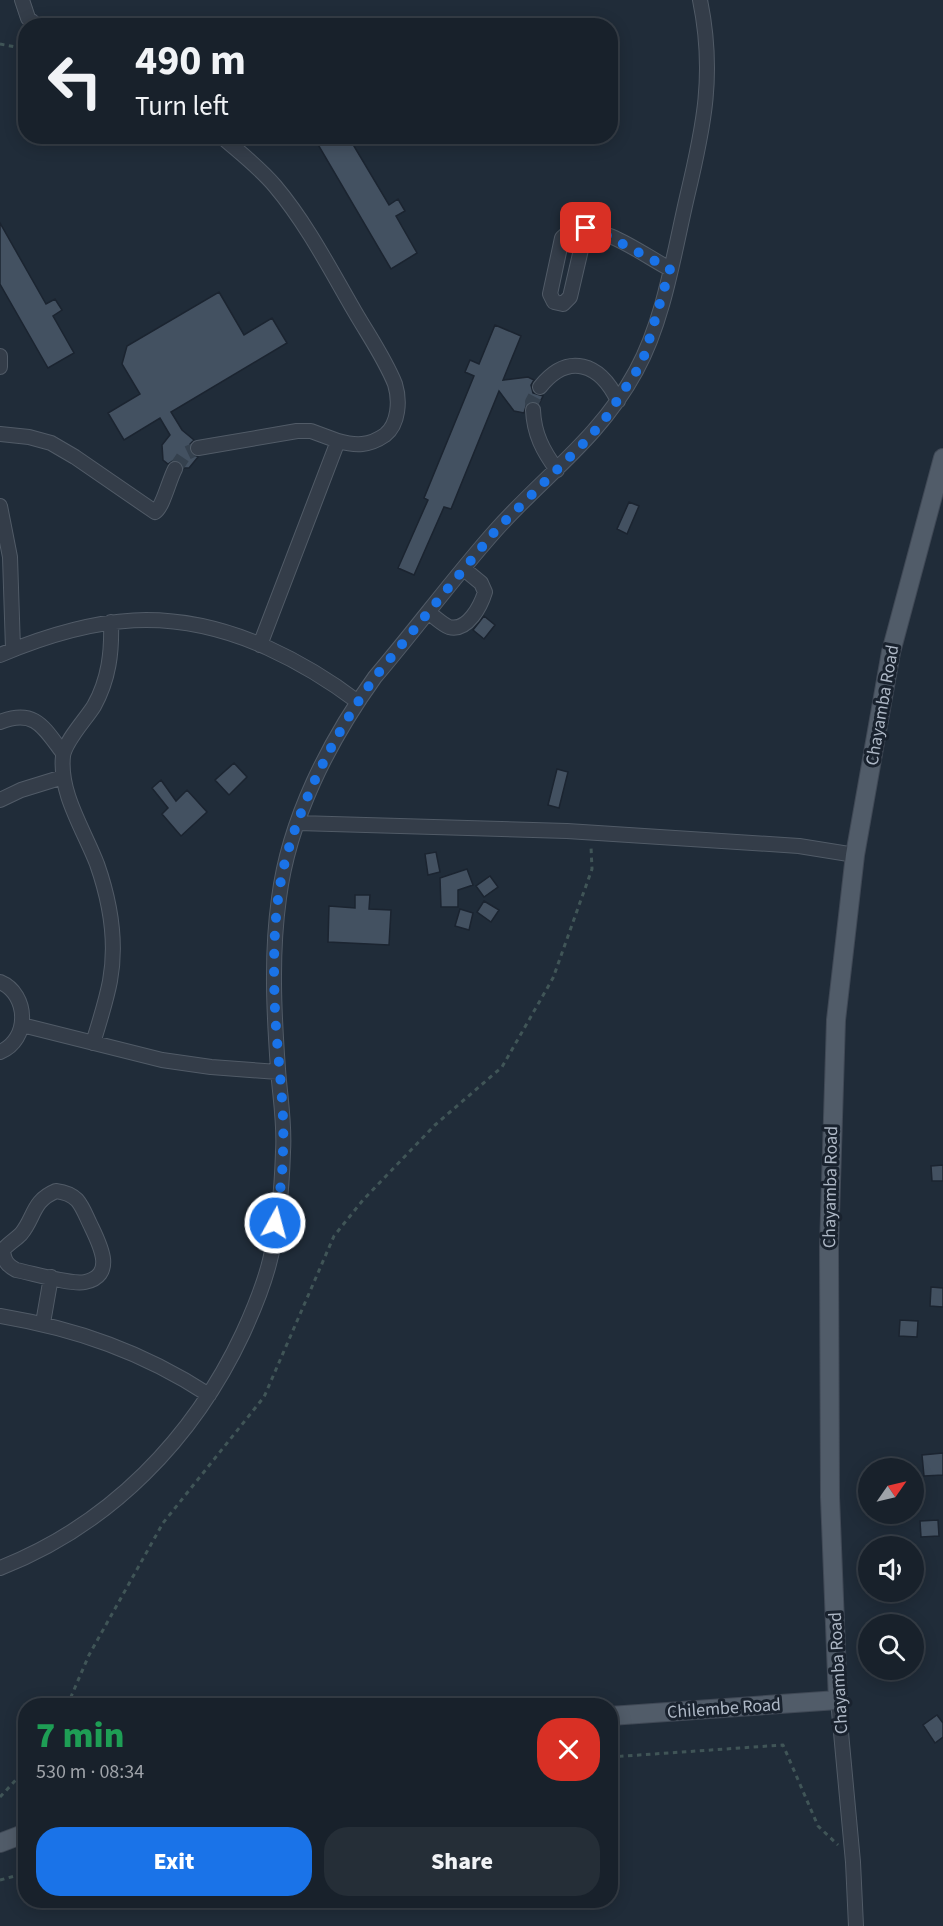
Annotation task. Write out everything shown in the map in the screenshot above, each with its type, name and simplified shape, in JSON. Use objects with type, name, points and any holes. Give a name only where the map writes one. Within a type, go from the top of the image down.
[{"type":"main road","name":"Chayamba Road","points":[[838,1700],[830,1497],[829,1247],[836,1020],[855,855],[891,652],[943,459]]},
{"type":"main road","name":"Chilembe Road","points":[[618,1715],[838,1700]]},
{"type":"main road","points":[[0,1843],[18,1836]]},
{"type":"street","points":[[22,0],[28,18]]},
{"type":"street","points":[[0,1568],[54,1543],[118,1499],[151,1468],[184,1431],[209,1395],[231,1358],[254,1308],[270,1259],[284,1150],[278,1072],[275,977],[279,898],[287,853],[312,786],[358,702],[496,530],[603,422],[645,354],[670,269],[705,119],[709,66],[700,0]]},
{"type":"street","points":[[198,448],[297,431],[311,431],[338,441],[364,445],[391,430],[398,403],[395,386],[382,359],[304,224],[273,184],[230,144]]},
{"type":"street","points":[[586,228],[570,297],[563,304],[554,302],[550,294],[562,238],[572,229],[586,228],[600,232],[670,269]]},
{"type":"street","points":[[0,356],[0,367]]},
{"type":"street","points":[[540,387],[555,372],[565,366],[577,365],[590,369],[603,377],[618,401]]},
{"type":"street","points":[[532,410],[539,442],[557,470]]},
{"type":"street","points":[[0,434],[29,437],[51,443],[155,512],[161,506],[175,469]]},
{"type":"street","points":[[260,645],[338,441]]},
{"type":"street","points":[[0,506],[10,557],[14,649]]},
{"type":"street","points":[[429,613],[449,627],[459,627],[468,621],[481,604],[485,591],[481,583],[464,569]]},
{"type":"street","points":[[0,655],[82,627],[111,622],[149,620],[202,625],[233,634],[300,663],[331,681],[358,702]]},
{"type":"street","points":[[93,1043],[110,981],[113,949],[109,905],[97,866],[63,777],[63,753],[94,706],[102,687],[111,657],[111,622]]},
{"type":"street","points":[[0,722],[18,717],[30,717],[43,727],[63,753]]},
{"type":"street","points":[[0,800],[21,790],[63,777]]},
{"type":"street","points":[[298,823],[591,833],[799,846],[855,855]]},
{"type":"street","points":[[0,982],[6,984],[17,995],[23,1010],[22,1025],[16,1039],[0,1052]]},
{"type":"street","points":[[22,1025],[162,1060],[211,1067],[278,1072]]},
{"type":"street","points":[[56,1191],[66,1192],[76,1198],[82,1207],[101,1247],[104,1260],[101,1271],[93,1280],[81,1283],[51,1277],[16,1270],[7,1265],[3,1258],[3,1250],[21,1233],[36,1205],[45,1195],[56,1191]]},
{"type":"street","points":[[43,1323],[51,1277]]},
{"type":"street","points":[[0,1316],[43,1323],[106,1342],[150,1360],[209,1395]]},
{"type":"street","name":"Chayamba Road","points":[[838,1700],[853,1862],[856,1926]]},
{"type":"path","points":[[0,44],[18,47]]},
{"type":"path","points":[[70,1698],[89,1655],[163,1523],[264,1398],[334,1236],[363,1200],[435,1125],[502,1067],[553,978],[592,869],[591,833]]},
{"type":"path","points":[[618,1756],[783,1745],[818,1826],[853,1862]]},
{"type":"path","points":[[0,1797],[18,1778]]},
{"type":"path","points":[[0,1880],[18,1875]]},
{"type":"building","points":[[318,144],[353,144],[389,205],[398,199],[405,211],[396,216],[417,253],[391,269]]},
{"type":"building","points":[[0,223],[46,304],[55,299],[62,310],[53,316],[74,353],[48,368],[0,284]]},
{"type":"building","points":[[219,292],[244,335],[272,318],[287,343],[171,412],[182,430],[194,440],[189,450],[198,457],[189,468],[184,468],[178,461],[174,460],[168,464],[163,460],[162,445],[170,435],[160,418],[124,440],[108,413],[140,394],[122,364],[127,346]]},
{"type":"building","points":[[495,325],[521,336],[503,380],[528,377],[534,380],[531,385],[533,393],[543,396],[539,404],[533,401],[527,403],[524,413],[514,411],[499,391],[451,509],[444,507],[414,575],[398,568],[428,500],[424,498],[474,376],[465,372],[470,360],[479,364]]},
{"type":"building","points":[[629,502],[639,506],[627,534],[617,529]]},
{"type":"building","points":[[484,616],[495,625],[484,639],[473,630]]},
{"type":"building","points":[[234,763],[247,777],[229,795],[215,780]]},
{"type":"building","points":[[557,769],[568,772],[559,808],[548,805]]},
{"type":"building","points":[[161,780],[176,801],[187,790],[207,812],[181,836],[162,814],[168,808],[152,788]]},
{"type":"building","points":[[436,852],[440,872],[428,875],[425,854]]},
{"type":"building","points":[[467,869],[473,885],[458,890],[458,907],[441,907],[440,878]]},
{"type":"building","points":[[490,876],[498,887],[484,897],[476,886]]},
{"type":"building","points":[[355,895],[370,895],[369,909],[391,910],[389,945],[328,942],[329,906],[355,908]]},
{"type":"building","points":[[484,901],[499,910],[491,922],[477,912]]},
{"type":"building","points":[[460,909],[473,913],[469,930],[455,926]]},
{"type":"building","points":[[943,1165],[943,1181],[932,1181],[931,1166]]},
{"type":"building","points":[[931,1287],[943,1288],[943,1307],[930,1306]]},
{"type":"building","points":[[900,1320],[918,1321],[917,1337],[899,1336]]},
{"type":"building","points":[[943,1453],[943,1475],[924,1476],[922,1455]]},
{"type":"building","points":[[938,1520],[939,1536],[921,1536],[920,1524],[924,1524],[924,1521]]},
{"type":"building","points":[[937,1715],[943,1723],[943,1737],[935,1743],[923,1725]]},
{"type":"tunnel","points":[[533,410],[532,402],[540,387]]},
{"type":"tunnel","points":[[175,469],[185,454],[198,448]]},
{"type":"route","points":[[275,1223],[284,1150],[275,1007],[275,946],[279,898],[287,853],[312,786],[358,702],[375,677],[496,530],[603,422],[636,372],[645,354],[670,269],[600,232],[586,228]]}]
